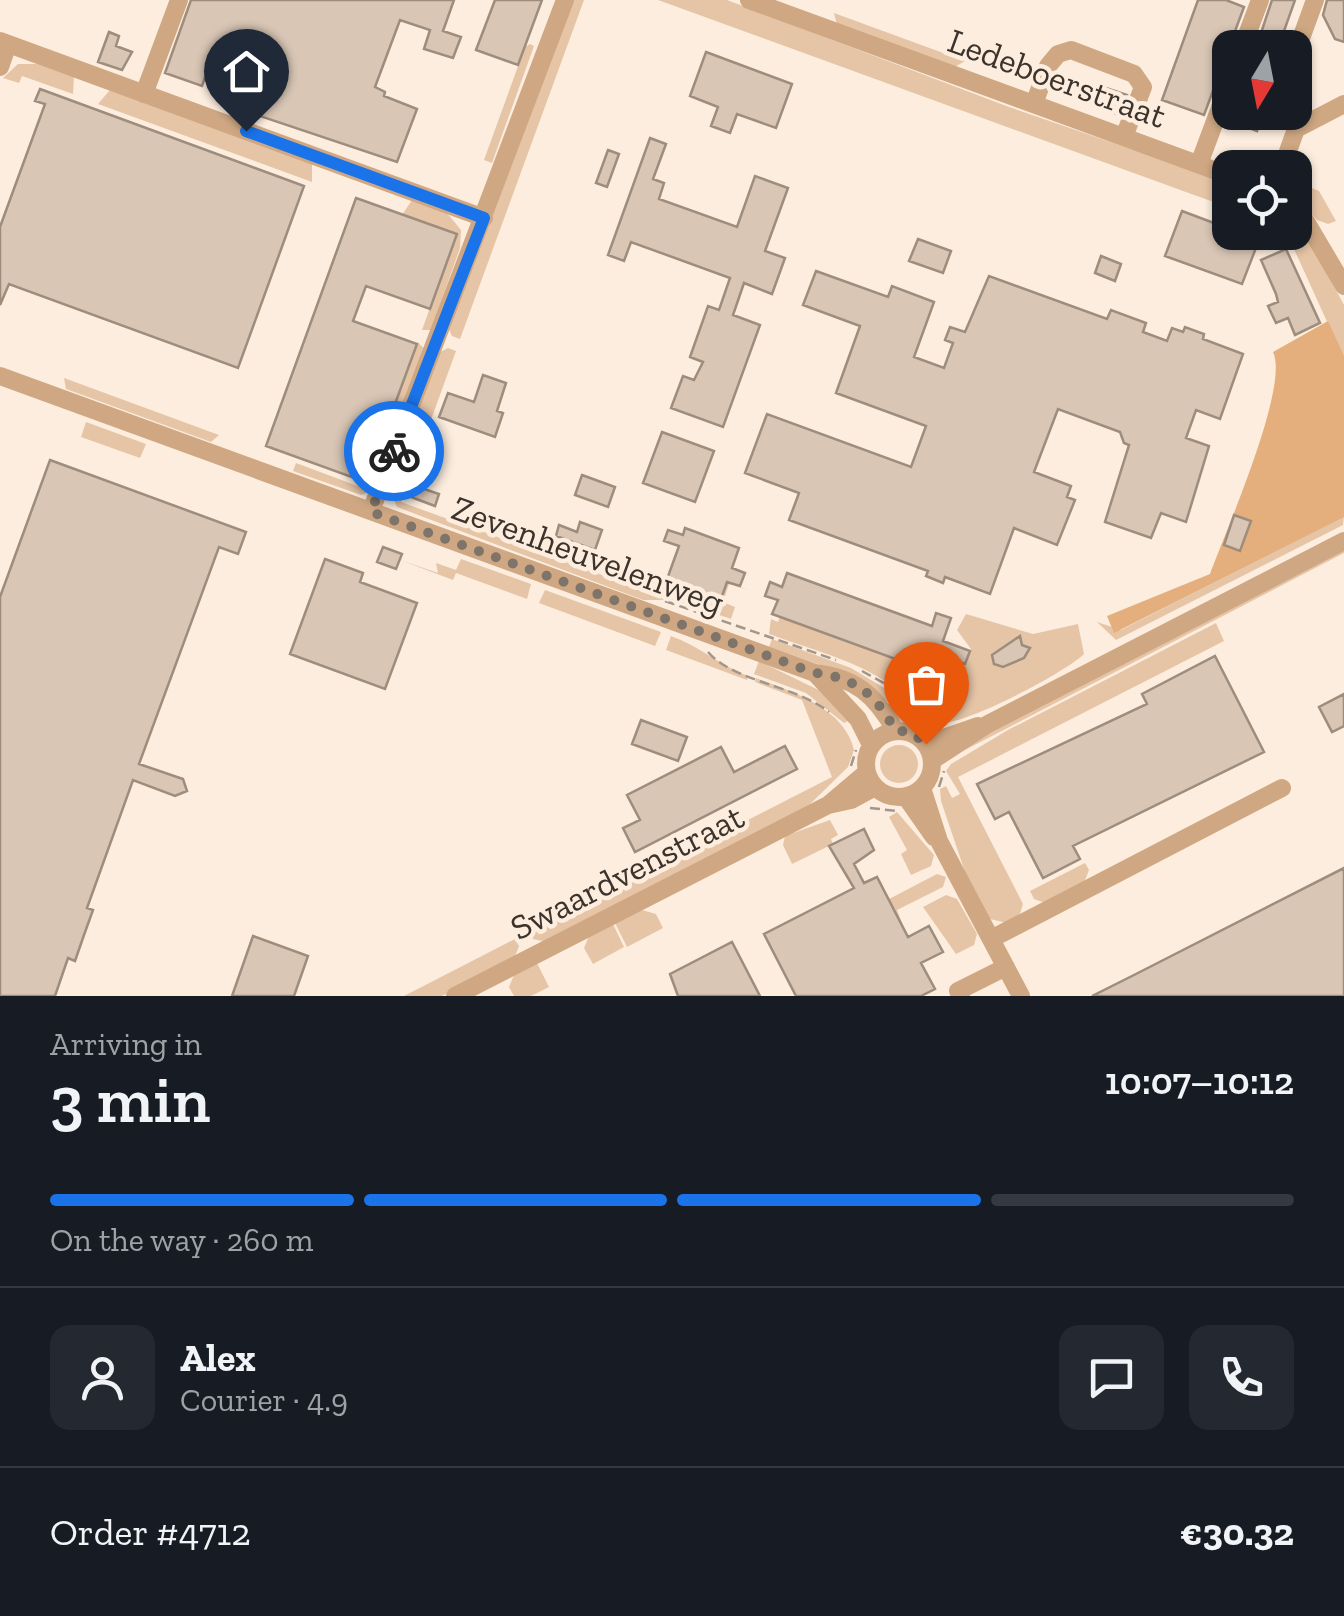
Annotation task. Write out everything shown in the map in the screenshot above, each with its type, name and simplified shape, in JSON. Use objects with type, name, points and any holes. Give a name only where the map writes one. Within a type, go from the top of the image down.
[{"type":"street","points":[[144,94],[179,0]]},
{"type":"street","points":[[371,512],[565,0]]},
{"type":"street","name":"Ledeboerstraat","points":[[749,0],[1212,169]]},
{"type":"street","points":[[1249,30],[1260,0]]},
{"type":"street","points":[[1304,30],[1315,0]]},
{"type":"street","points":[[0,67],[4,43],[484,218]]},
{"type":"street","points":[[1034,104],[1048,66],[1058,54],[1072,50],[1134,74],[1143,86],[1124,137]]},
{"type":"street","points":[[1312,121],[1344,104]]},
{"type":"street","points":[[1199,164],[1212,129]]},
{"type":"street","points":[[1312,223],[1335,249],[1344,286]]},
{"type":"street","name":"Zevenheuvelenweg","points":[[0,376],[815,673],[842,676],[860,685],[881,706],[895,730]]},
{"type":"street","points":[[1020,996],[939,840],[929,834],[922,793],[935,757],[988,724],[1344,541]]},
{"type":"street","name":"Zevenheuvelenweg","points":[[815,673],[858,718],[872,744]]},
{"type":"street","points":[[922,793],[884,794],[871,780],[872,744],[895,730],[912,733],[935,757]]},
{"type":"street","name":"Swaardvenstraat","points":[[456,996],[871,780]]},
{"type":"street","points":[[991,939],[1282,788]]},
{"type":"street","points":[[960,996],[958,991],[1006,967]]},
{"type":"path","name":"Zevenheuvelenweg","points":[[658,602],[673,601],[841,662]]},
{"type":"path","points":[[855,668],[900,695],[928,722],[946,726]]},
{"type":"path","points":[[922,793],[935,757]]},
{"type":"shaded area","points":[[565,0],[584,0],[460,339],[452,336],[447,325]]},
{"type":"shaded area","points":[[658,0],[727,0],[1009,107],[1212,177],[1212,201]]},
{"type":"shaded area","points":[[834,13],[965,61],[953,68],[837,25]]},
{"type":"shaded area","points":[[534,46],[492,163],[484,160],[525,47]]},
{"type":"shaded area","points":[[18,64],[37,64],[74,77],[73,94],[22,76],[19,83],[3,78]]},
{"type":"shaded area","points":[[110,90],[312,164],[312,182],[98,104]]},
{"type":"shaded area","points":[[1312,188],[1319,191],[1336,221],[1328,224],[1312,214]]},
{"type":"shaded area","points":[[412,200],[447,213],[461,230],[460,248],[431,330],[422,330],[456,235],[402,215]]},
{"type":"shaded area","points":[[1312,245],[1344,305],[1344,359],[1294,250],[1312,250]]},
{"type":"shaded area","points":[[1328,321],[1344,356],[1344,517],[1114,633],[1107,616],[1210,574],[1264,426],[1276,370],[1273,352]]},
{"type":"shaded area","points":[[417,342],[424,348],[391,437],[375,431],[384,433]]},
{"type":"shaded area","points":[[448,348],[456,351],[401,502],[660,596],[666,582],[719,602],[727,582],[748,590],[729,584],[723,602],[735,607],[731,619],[675,600],[643,600],[397,507],[389,489],[436,354]]},
{"type":"shaded area","points":[[64,378],[219,435],[211,442],[66,389]]},
{"type":"shaded area","points":[[86,422],[146,444],[140,458],[81,437]]},
{"type":"shaded area","points":[[374,460],[382,463],[369,492],[361,495],[293,471],[296,463],[363,488]]},
{"type":"shaded area","points":[[1344,516],[1343,525],[1116,640],[1097,622],[1121,630]]},
{"type":"shaded area","points":[[1344,549],[1344,553],[961,752],[1010,720]]},
{"type":"shaded area","points":[[461,559],[531,584],[527,599],[456,573],[453,580],[400,560],[438,573],[436,563],[456,570]]},
{"type":"shaded area","points":[[545,590],[661,632],[655,646],[539,603]]},
{"type":"shaded area","points":[[966,614],[1033,634],[1078,624],[1084,654],[1014,696],[970,716],[939,723],[926,717],[891,685],[863,669],[769,634],[771,619],[778,622],[780,616],[904,662],[897,683],[907,686],[911,677],[955,692],[971,649],[957,630]]},
{"type":"shaded area","points":[[1216,623],[1224,641],[958,777],[1023,904],[1019,917],[1007,923],[990,919],[967,878],[941,801],[940,789],[946,786],[952,798],[960,794],[946,771],[951,764],[1008,730]]},
{"type":"shaded area","points":[[671,636],[748,676],[747,680],[666,650]]},
{"type":"shaded area","points":[[772,639],[851,668],[896,695],[884,702],[852,676],[769,647]]},
{"type":"shaded area","points":[[759,661],[831,696],[852,719],[844,723],[806,693],[754,674]]},
{"type":"shaded area","points":[[756,678],[815,703],[840,723],[854,750],[848,767],[805,809],[547,942],[533,939],[529,932],[832,777],[802,700],[755,682]]},
{"type":"shaded area","points":[[903,699],[927,723],[947,732],[920,732],[905,724],[886,705]]},
{"type":"shaded area","points":[[899,745],[913,750],[918,764],[913,778],[899,783],[885,778],[880,764],[885,750]]},
{"type":"shaded area","points":[[897,812],[934,855],[931,866],[911,875],[901,854],[907,850],[889,817]]},
{"type":"shaded area","points":[[830,820],[838,835],[831,839],[833,844],[792,864],[783,845],[785,836]]},
{"type":"shaded area","points":[[1085,863],[1089,870],[1084,883],[1045,903],[1034,899],[1030,891]]},
{"type":"shaded area","points":[[937,874],[946,877],[943,887],[897,910],[906,934],[889,899]]},
{"type":"shaded area","points":[[946,895],[957,899],[977,934],[974,945],[956,954],[923,907]]},
{"type":"shaded area","points":[[642,910],[656,914],[663,928],[627,947],[615,923]]},
{"type":"shaded area","points":[[613,924],[624,947],[593,964],[584,948],[589,936]]},
{"type":"shaded area","points":[[515,939],[519,946],[514,959],[442,996],[404,996]]},
{"type":"shaded area","points":[[537,963],[549,987],[531,996],[514,996],[509,987],[514,975]]},
{"type":"building","points":[[191,0],[454,0],[443,31],[461,37],[453,58],[424,49],[430,30],[400,20],[375,87],[385,92],[384,96],[417,109],[397,162],[248,112],[264,70],[214,52],[202,86],[165,73]]},
{"type":"building","points":[[495,0],[542,0],[518,65],[476,50]]},
{"type":"building","points":[[1198,0],[1226,0],[1244,7],[1235,30],[1212,30],[1212,93],[1204,115],[1162,100]]},
{"type":"building","points":[[1272,0],[1295,0],[1284,30],[1262,30]]},
{"type":"building","points":[[1327,0],[1344,0],[1344,42],[1335,39],[1323,15]]},
{"type":"building","points":[[109,32],[119,36],[116,46],[132,52],[122,70],[98,62]]},
{"type":"building","points":[[706,52],[792,84],[776,128],[737,114],[730,133],[711,126],[718,107],[690,96]]},
{"type":"building","points":[[1100,86],[1127,95],[1119,115],[1093,105]]},
{"type":"building","points":[[40,89],[304,186],[238,368],[9,284],[0,305],[0,227],[45,104],[35,101]]},
{"type":"building","points":[[650,138],[666,144],[653,179],[664,183],[659,199],[737,227],[755,176],[788,188],[765,251],[785,258],[772,294],[744,283],[733,315],[760,325],[723,427],[671,408],[683,376],[694,380],[703,362],[690,357],[708,306],[719,310],[730,278],[631,242],[624,261],[608,255]]},
{"type":"building","points":[[608,150],[619,154],[607,187],[596,183]]},
{"type":"building","points":[[356,198],[457,234],[430,309],[366,286],[353,321],[417,344],[384,434],[375,430],[357,479],[266,446]]},
{"type":"building","points":[[1182,211],[1212,222],[1212,250],[1255,250],[1242,284],[1165,256]]},
{"type":"building","points":[[918,239],[951,251],[943,273],[909,261]]},
{"type":"building","points":[[1286,250],[1320,323],[1295,335],[1288,318],[1276,323],[1268,306],[1278,302],[1261,260]]},
{"type":"building","points":[[1101,256],[1121,264],[1115,281],[1095,273]]},
{"type":"building","points":[[816,271],[888,297],[892,286],[934,302],[914,357],[944,368],[953,343],[945,340],[950,327],[965,332],[989,276],[1107,319],[1111,310],[1146,323],[1143,332],[1167,341],[1172,328],[1183,332],[1185,327],[1204,334],[1203,339],[1243,354],[1220,419],[1196,410],[1186,438],[1209,446],[1186,522],[1161,513],[1151,538],[1105,522],[1129,445],[1120,432],[1058,409],[1034,472],[1071,486],[1067,497],[1075,500],[1057,545],[1014,528],[990,594],[945,577],[943,583],[926,576],[928,571],[789,520],[799,493],[745,473],[767,414],[911,467],[926,426],[836,393],[860,326],[803,305]]},
{"type":"building","points":[[483,375],[506,383],[497,411],[503,413],[495,437],[439,417],[448,393],[474,402]]},
{"type":"building","points":[[662,432],[714,451],[695,502],[643,483]]},
{"type":"building","points":[[50,460],[246,532],[238,554],[219,547],[139,764],[183,779],[187,791],[175,796],[133,780],[87,908],[93,910],[75,961],[68,958],[55,996],[0,996],[0,597]]},
{"type":"building","points":[[582,475],[615,487],[608,507],[575,495]]},
{"type":"building","points":[[407,483],[439,494],[435,506],[403,494]]},
{"type":"building","points":[[1234,515],[1251,521],[1240,551],[1224,545]]},
{"type":"building","points":[[580,522],[602,530],[595,550],[556,536],[559,525],[577,532]]},
{"type":"building","points":[[685,528],[739,548],[732,568],[745,573],[740,586],[727,582],[720,602],[666,582],[679,546],[664,541],[668,530],[683,535]]},
{"type":"building","points":[[383,547],[402,554],[396,569],[377,562]]},
{"type":"building","points":[[325,559],[363,573],[360,582],[417,603],[385,689],[290,654]]},
{"type":"building","points":[[787,573],[932,626],[936,613],[951,618],[943,641],[970,651],[965,664],[960,662],[957,670],[935,662],[929,678],[903,668],[904,662],[772,614],[778,600],[765,596],[770,582],[782,587]]},
{"type":"building","points":[[1020,636],[1022,645],[1030,648],[1024,658],[1003,667],[994,664],[992,655]]},
{"type":"building","points":[[1215,656],[1264,752],[1073,846],[1080,859],[1043,878],[1009,812],[995,819],[977,784],[1147,704],[1142,694]]},
{"type":"building","points":[[1344,694],[1344,726],[1332,732],[1319,707]]},
{"type":"building","points":[[641,720],[687,737],[678,761],[632,744]]},
{"type":"building","points":[[785,746],[797,769],[635,852],[623,828],[640,820],[627,795],[721,747],[734,772]]},
{"type":"building","points":[[864,829],[874,850],[854,864],[864,883],[877,877],[908,937],[929,926],[943,952],[921,963],[935,989],[921,996],[796,996],[764,934],[854,888],[829,846]]},
{"type":"building","points":[[1344,868],[1344,996],[1092,996],[1132,976]]},
{"type":"building","points":[[253,936],[308,956],[294,996],[232,996]]},
{"type":"building","points":[[732,942],[760,996],[678,996],[670,974]]},
{"type":"way so far","points":[[394,451],[371,512],[815,673],[842,676],[869,692],[895,730],[912,733],[926,744]]},
{"type":"route","points":[[246,131],[484,218],[394,451]]}]
